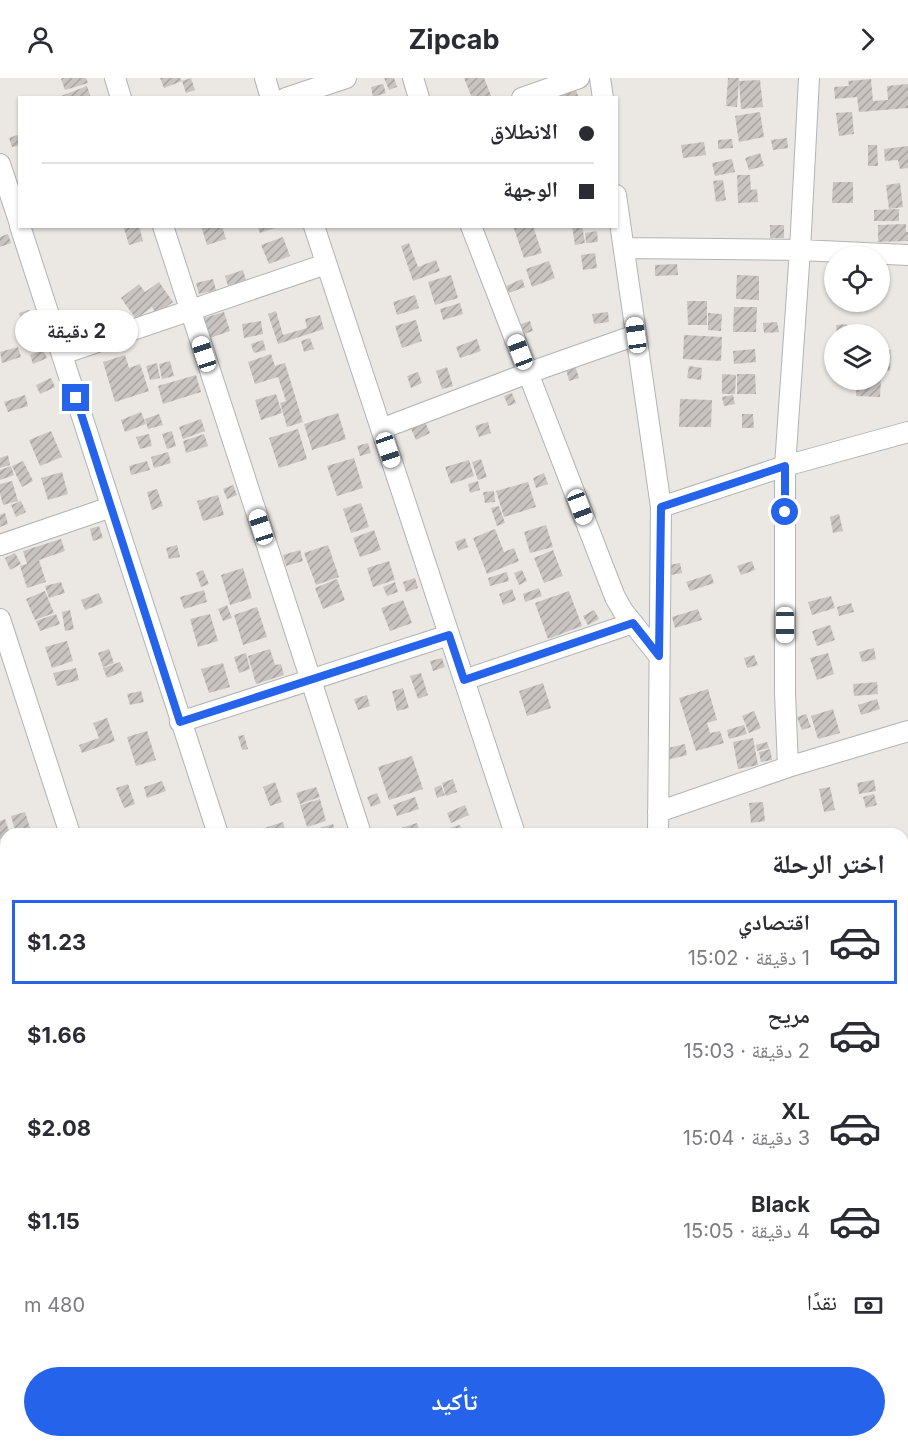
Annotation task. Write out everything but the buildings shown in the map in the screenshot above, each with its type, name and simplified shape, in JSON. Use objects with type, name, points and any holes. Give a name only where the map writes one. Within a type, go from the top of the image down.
[{"type":"street","points":[[115,78],[120,96]]},
{"type":"street","points":[[265,78],[271,96]]},
{"type":"street","points":[[292,96],[346,78]]},
{"type":"street","points":[[413,78],[418,96]]},
{"type":"street","points":[[528,96],[579,78]]},
{"type":"street","points":[[600,78],[603,96]]},
{"type":"street","points":[[788,767],[785,693],[785,466],[800,250],[808,78]]},
{"type":"street","points":[[1,171],[16,202]]},
{"type":"street","points":[[618,207],[661,507],[658,828]]},
{"type":"street","points":[[21,228],[216,828]]},
{"type":"street","points":[[164,228],[359,828]]},
{"type":"street","points":[[315,228],[513,828]]},
{"type":"street","points":[[472,228],[615,597],[623,611],[659,656]]},
{"type":"street","points":[[625,248],[800,250],[908,255]]},
{"type":"street","points":[[62,354],[326,264]]},
{"type":"street","points":[[381,429],[636,335]]},
{"type":"street","points":[[661,507],[785,466],[908,432]]},
{"type":"street","points":[[0,544],[111,507]]},
{"type":"street","points":[[0,619],[68,828]]},
{"type":"street","points":[[464,680],[633,623]]},
{"type":"street","points":[[180,722],[449,635]]},
{"type":"street","points":[[658,812],[788,767],[908,731]]},
{"type":"route","points":[[76,398],[180,722],[449,635],[464,680],[633,623],[659,656],[661,507],[785,466],[785,512]]}]
